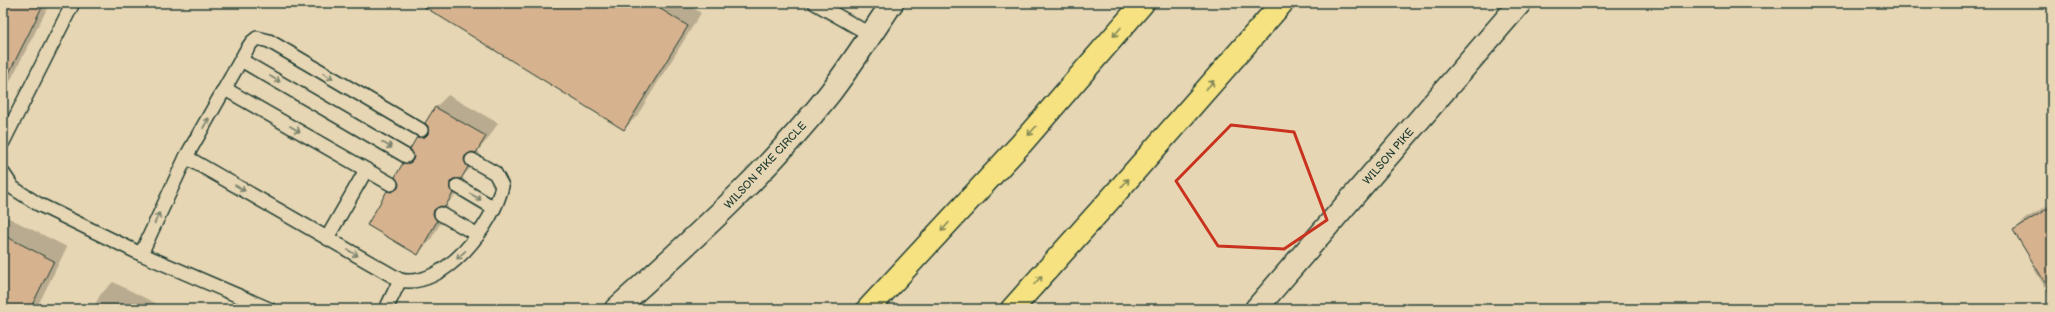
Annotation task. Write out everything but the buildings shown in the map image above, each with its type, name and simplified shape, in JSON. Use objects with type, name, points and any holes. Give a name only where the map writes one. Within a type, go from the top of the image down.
[{"type":"highway","points":[[868,309],[1021,144],[1143,3]]},
{"type":"highway","points":[[1012,309],[1282,3]]},
{"type":"street","name":"WILSON PIKE CIRCLE","points":[[616,309],[712,221],[751,182],[829,93],[892,3]]},
{"type":"street","name":"WILSON PIKE","points":[[1256,309],[1520,3]]},
{"type":"lane","points":[[3,142],[73,3]]},
{"type":"lane","points":[[815,3],[871,34]]},
{"type":"lane","points":[[141,254],[186,157],[241,60],[252,42],[257,38],[262,39],[421,130]]},
{"type":"lane","points":[[241,60],[406,156]]},
{"type":"lane","points":[[225,89],[391,184]]},
{"type":"lane","points":[[186,157],[400,280],[416,281],[445,268],[459,257],[478,235],[494,208],[502,186],[500,179],[495,173],[472,160]]},
{"type":"lane","points":[[327,238],[366,170]]},
{"type":"lane","points":[[3,173],[14,188],[24,196],[141,254],[269,309]]},
{"type":"lane","points":[[457,186],[494,208]]},
{"type":"lane","points":[[441,214],[478,235]]},
{"type":"lane","points":[[386,309],[400,280]]},
{"type":"highlighted area","points":[[1231,125],[1294,132],[1327,220],[1284,249],[1218,246],[1176,181]]}]
